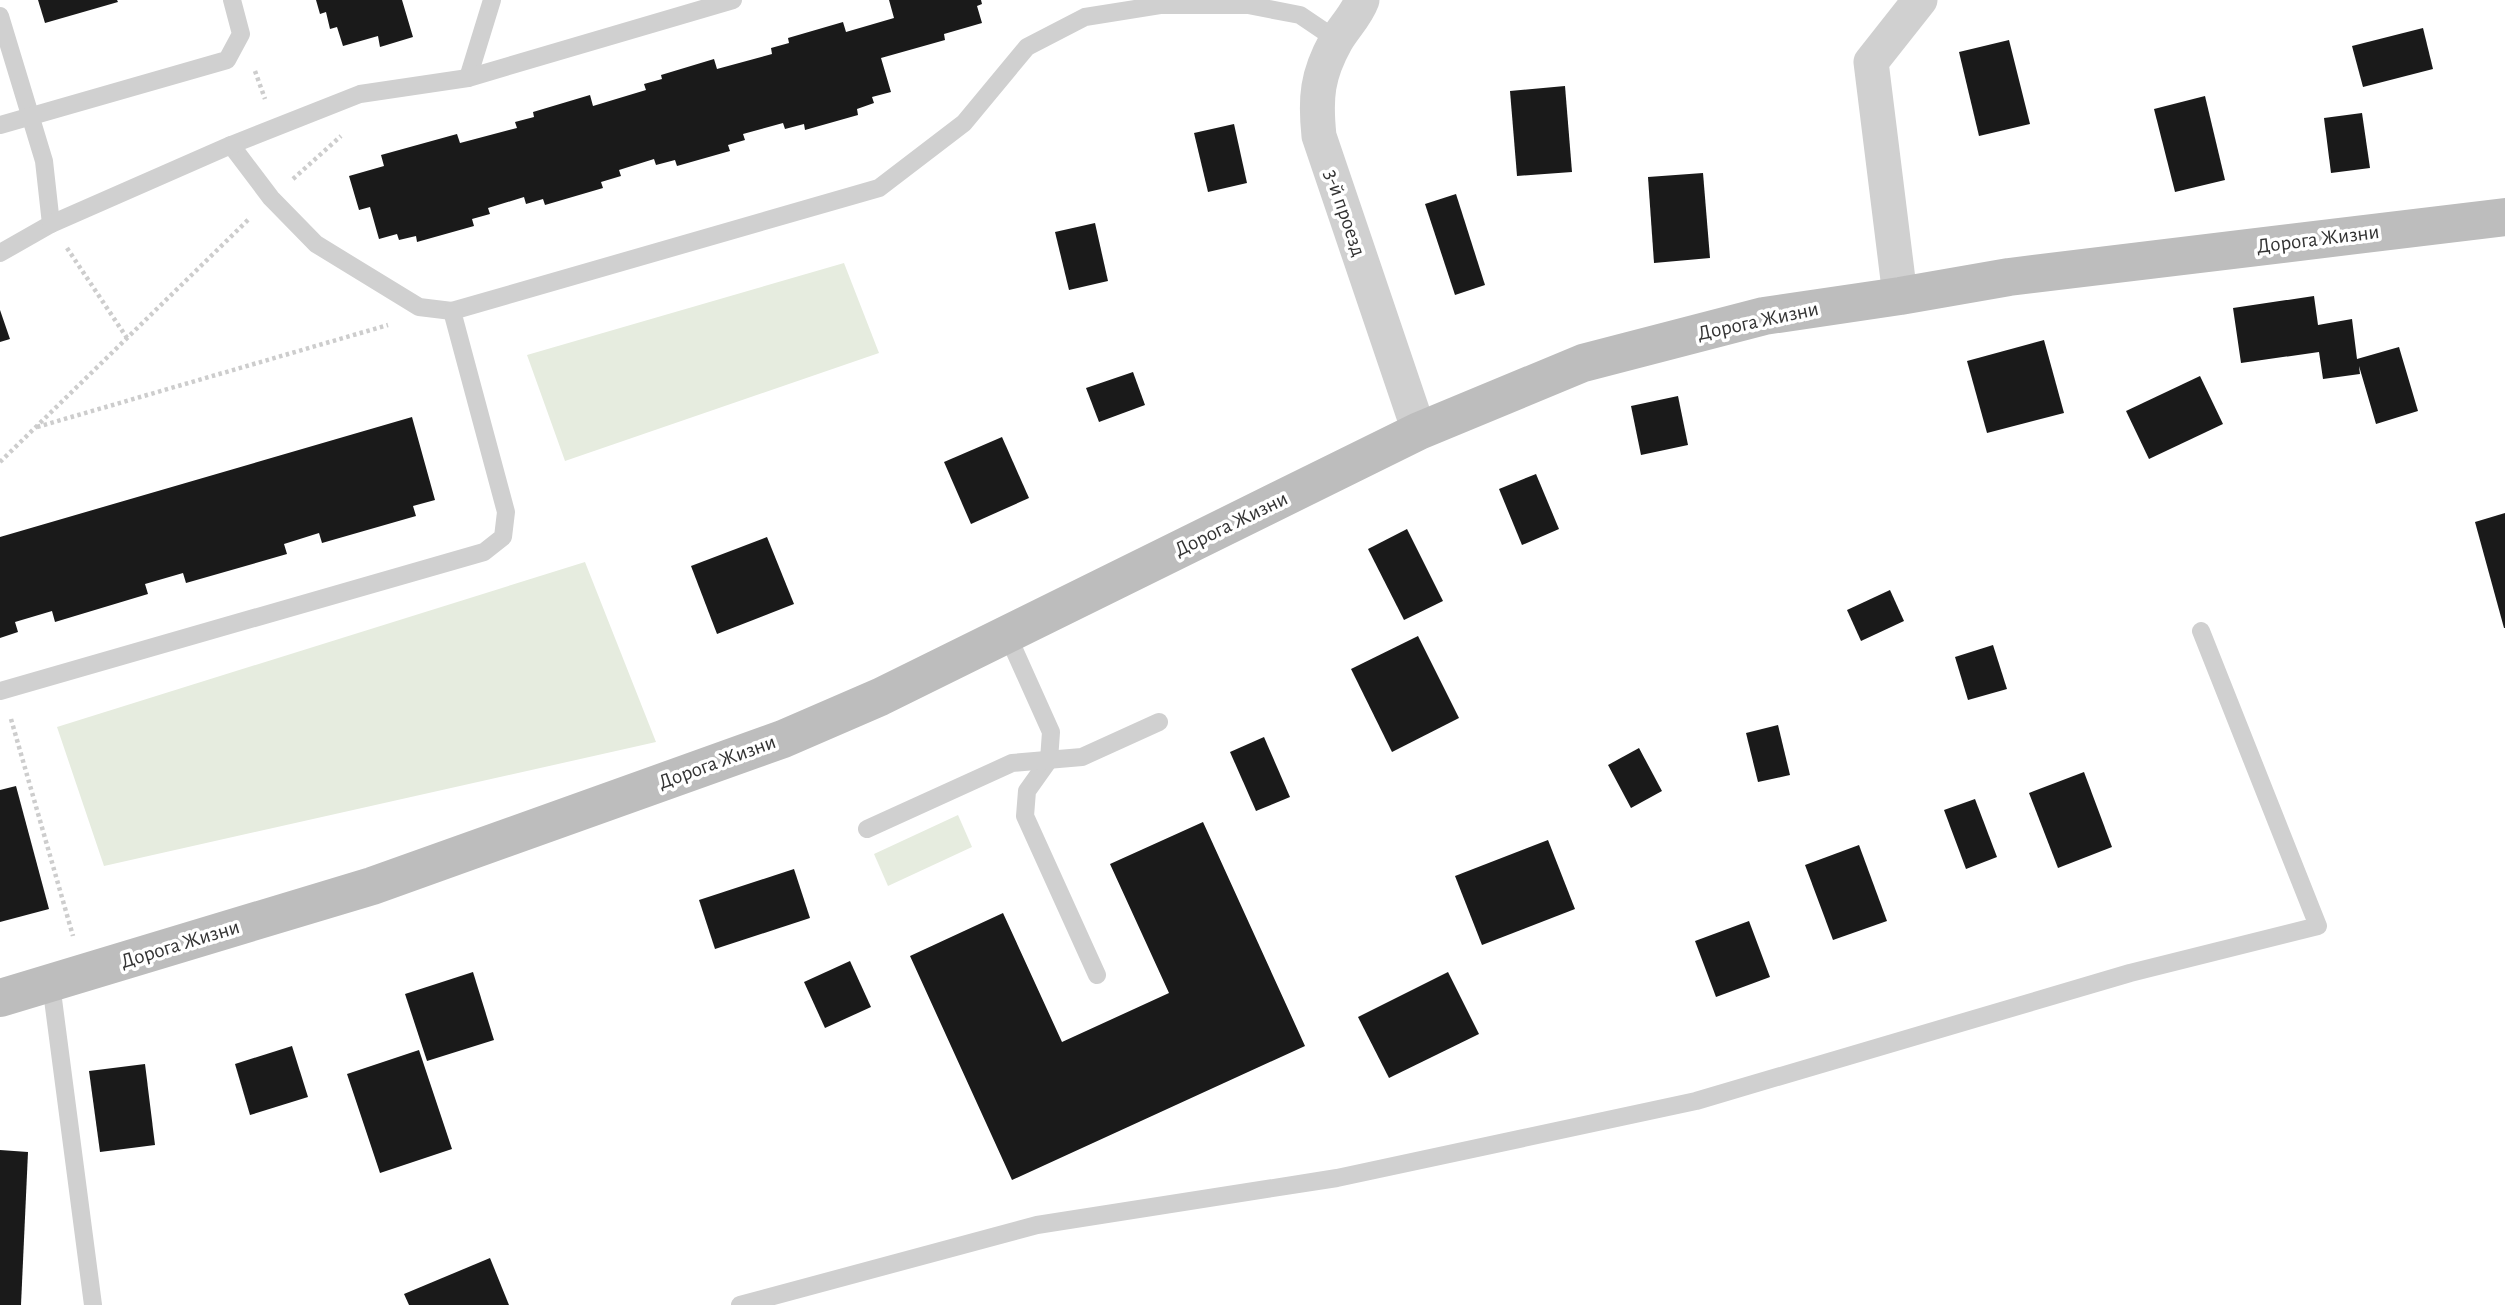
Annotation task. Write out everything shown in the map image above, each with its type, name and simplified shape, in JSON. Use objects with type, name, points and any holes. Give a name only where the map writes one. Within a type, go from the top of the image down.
[{"type":"main road","name":"Дорога Жизни","points":[[0,998],[372,886],[783,739],[880,697],[1419,431],[1583,363],[1764,316],[2009,277],[2505,217]]},
{"type":"street","name":"3-й проезд","points":[[1362,0],[1357,12],[1336,40],[1321,74],[1316,104],[1319,136],[1419,431]]},
{"type":"street","points":[[1900,296],[1871,62],[1920,0]]},
{"type":"lane","points":[[0,125],[227,60],[241,34],[232,0]]},
{"type":"lane","points":[[468,78],[492,0]]},
{"type":"lane","points":[[0,253],[51,224],[231,145],[360,94],[468,78],[733,0]]},
{"type":"lane","points":[[231,145],[271,198],[316,244],[419,307],[452,311],[879,188],[964,123],[1027,47],[1085,17],[1160,5],[1248,5],[1300,15],[1336,40]]},
{"type":"lane","points":[[0,16],[44,161],[51,224]]},
{"type":"lane","points":[[0,691],[484,552],[503,537],[506,512],[452,311]]},
{"type":"lane","points":[[740,1305],[1037,1225],[1337,1178],[1696,1101],[2130,973],[2318,926],[2201,631]]},
{"type":"lane","points":[[1007,634],[1051,732],[1049,760],[1027,791],[1025,816],[1097,975]]},
{"type":"lane","points":[[867,830],[1012,763],[1082,757],[1159,722]]},
{"type":"lane","points":[[67,979],[93,1305]]},
{"type":"path","points":[[241,34],[275,128]]},
{"type":"path","points":[[0,462],[271,198],[347,131],[360,94]]},
{"type":"path","points":[[51,224],[127,338]]},
{"type":"path","points":[[34,428],[397,323],[419,307]]},
{"type":"path","points":[[16,735],[67,979]]},
{"type":"shaded area","points":[[844,263],[879,353],[565,461],[527,355]]},
{"type":"shaded area","points":[[585,562],[656,742],[104,866],[57,727]]},
{"type":"shaded area","points":[[958,815],[972,847],[888,886],[874,854]]},
{"type":"building","points":[[38,0],[117,0],[118,2],[45,23]]},
{"type":"building","points":[[316,0],[402,0],[413,37],[380,47],[378,36],[343,46],[337,27],[330,29],[326,12],[320,14]]},
{"type":"building","points":[[889,0],[981,0],[982,4],[977,6],[982,23],[944,34],[945,40],[881,58],[891,92],[872,97],[874,103],[857,109],[858,115],[805,130],[804,124],[785,129],[783,123],[743,134],[745,140],[728,145],[730,151],[677,166],[675,160],[656,165],[654,159],[619,170],[621,176],[601,182],[603,188],[545,205],[543,199],[526,204],[524,197],[488,208],[490,214],[472,219],[474,226],[417,242],[416,236],[399,240],[397,234],[379,239],[370,207],[359,210],[349,176],[384,166],[381,155],[457,134],[460,143],[517,128],[515,122],[534,117],[533,112],[590,95],[593,106],[646,90],[644,84],[662,79],[661,75],[714,59],[717,69],[772,54],[771,48],[789,43],[788,38],[843,22],[846,32],[894,18]]},
{"type":"building","points":[[2423,28],[2433,69],[2363,87],[2352,46]]},
{"type":"building","points":[[2009,40],[2030,124],[1979,136],[1959,52]]},
{"type":"building","points":[[1565,86],[1572,172],[1517,176],[1510,91]]},
{"type":"building","points":[[2205,96],[2225,180],[2175,192],[2154,109]]},
{"type":"building","points":[[2362,113],[2370,168],[2331,173],[2324,118]]},
{"type":"building","points":[[1234,124],[1247,183],[1208,192],[1194,133]]},
{"type":"building","points":[[1703,173],[1710,258],[1654,263],[1648,177]]},
{"type":"building","points":[[1456,194],[1485,285],[1455,295],[1425,204]]},
{"type":"building","points":[[1095,223],[1108,281],[1069,290],[1055,232]]},
{"type":"building","points":[[2314,296],[2318,325],[2352,319],[2357,359],[2399,347],[2418,411],[2376,424],[2359,366],[2360,374],[2323,379],[2319,352],[2241,363],[2233,308]]},
{"type":"building","points":[[0,310],[10,339],[0,342]]},
{"type":"building","points":[[2044,340],[2064,413],[1987,433],[1967,361]]},
{"type":"building","points":[[1133,372],[1145,405],[1099,422],[1086,388]]},
{"type":"building","points":[[2200,376],[2223,424],[2149,459],[2126,411]]},
{"type":"building","points":[[1678,396],[1688,445],[1641,455],[1631,406]]},
{"type":"building","points":[[412,417],[435,500],[413,506],[416,516],[322,543],[319,533],[284,544],[287,554],[186,583],[183,573],[145,584],[148,594],[55,622],[52,611],[15,622],[18,632],[0,638],[0,537]]},
{"type":"building","points":[[1002,437],[1029,498],[971,524],[944,462]]},
{"type":"building","points":[[1536,474],[1559,529],[1522,545],[1499,489]]},
{"type":"building","points":[[2505,513],[2505,628],[2504,628],[2475,522]]},
{"type":"building","points":[[1407,529],[1443,601],[1404,620],[1368,549]]},
{"type":"building","points":[[767,537],[794,604],[717,634],[691,566]]},
{"type":"building","points":[[1890,590],[1904,621],[1861,641],[1847,610]]},
{"type":"building","points":[[1418,636],[1459,718],[1392,752],[1351,669]]},
{"type":"building","points":[[1993,645],[2007,689],[1968,700],[1955,657]]},
{"type":"building","points":[[1778,725],[1790,775],[1758,782],[1746,733]]},
{"type":"building","points":[[1264,737],[1290,797],[1256,811],[1230,752]]},
{"type":"building","points":[[1639,748],[1662,791],[1631,808],[1608,765]]},
{"type":"building","points":[[2084,772],[2112,847],[2058,868],[2029,793]]},
{"type":"building","points":[[16,786],[49,909],[0,922],[0,790]]},
{"type":"building","points":[[1975,799],[1997,857],[1966,869],[1944,810]]},
{"type":"building","points":[[1203,822],[1305,1046],[1012,1180],[910,956],[1003,913],[1062,1042],[1169,993],[1110,864]]},
{"type":"building","points":[[1548,840],[1575,909],[1482,945],[1455,876]]},
{"type":"building","points":[[1859,845],[1887,921],[1833,940],[1805,865]]},
{"type":"building","points":[[794,869],[810,918],[715,949],[699,900]]},
{"type":"building","points":[[1749,921],[1770,977],[1716,997],[1695,941]]},
{"type":"building","points":[[850,961],[871,1007],[825,1028],[804,982]]},
{"type":"building","points":[[473,972],[494,1040],[427,1061],[405,994]]},
{"type":"building","points":[[1448,972],[1479,1034],[1389,1078],[1358,1017]]},
{"type":"building","points":[[292,1046],[308,1097],[250,1115],[235,1064]]},
{"type":"building","points":[[419,1050],[452,1149],[380,1173],[347,1074]]},
{"type":"building","points":[[145,1064],[155,1145],[100,1152],[89,1071]]},
{"type":"building","points":[[0,1150],[28,1152],[21,1305],[0,1305]]},
{"type":"building","points":[[490,1258],[509,1305],[409,1305],[404,1294]]}]
